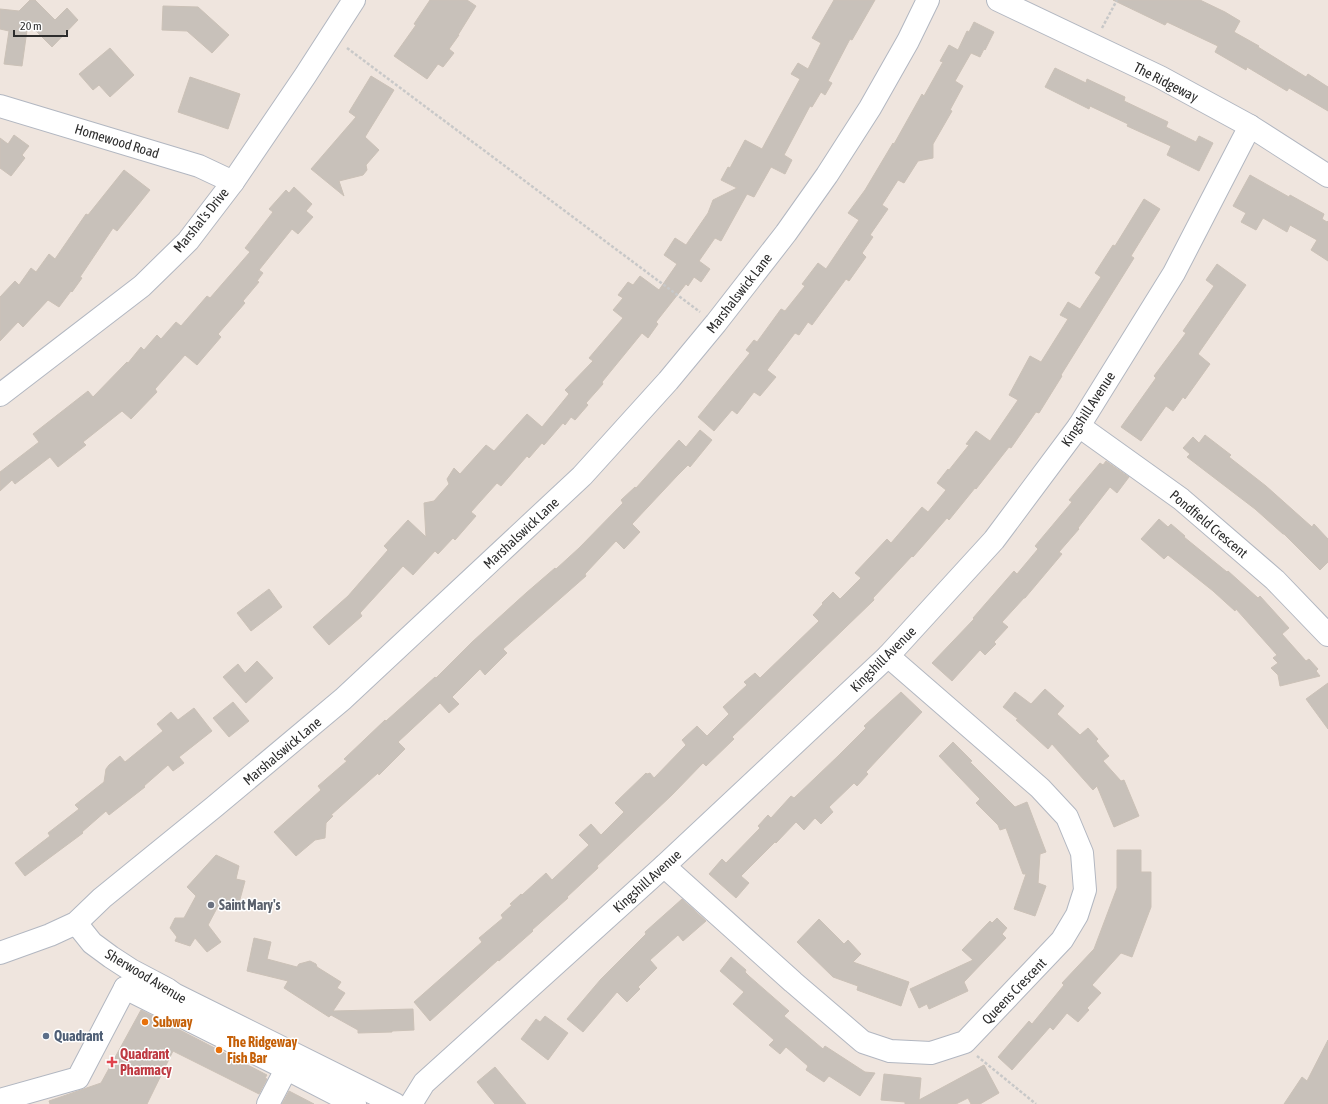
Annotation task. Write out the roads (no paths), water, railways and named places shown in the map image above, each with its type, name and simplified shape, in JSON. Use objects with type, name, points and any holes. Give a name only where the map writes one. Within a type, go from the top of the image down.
[{"type":"street","name":"Marshal's Drive","points":[[0,396],[142,286],[188,241],[233,182],[305,76],[330,35],[354,0]]},
{"type":"street","name":"Marshalswick Lane","points":[[0,953],[76,924],[102,898],[343,699],[582,476],[668,381],[786,234],[827,175],[874,101],[908,41],[928,0]]},
{"type":"street","name":"The Ridgeway","points":[[998,0],[1160,77],[1250,126],[1328,176]]},
{"type":"street","name":"Homewood Road","points":[[0,106],[199,166],[233,182]]},
{"type":"street","name":"Kingshill Avenue","points":[[411,1104],[424,1083],[664,866],[888,656],[994,540],[1079,426],[1174,272],[1250,126]]},
{"type":"street","name":"Pondfield Crescent","points":[[1079,426],[1180,499],[1275,580],[1328,635]]},
{"type":"street","name":"Queens Crescent","points":[[664,866],[793,982],[863,1042],[890,1051],[931,1053],[965,1042],[1062,940],[1077,915],[1085,890],[1082,853],[1067,817],[1040,788],[888,656]]},
{"type":"street","name":"Sherwood Avenue","points":[[76,924],[92,943],[111,957],[121,983],[167,989],[290,1062],[395,1104]]},
{"type":"street","points":[[0,1100],[78,1078],[121,983]]},
{"type":"street","points":[[268,1104],[290,1062],[354,1104]]},
{"type":"place","name":"Saint Mary's","points":[[211,905]]},
{"type":"place","name":"Subway","points":[[145,1022]]},
{"type":"place","name":"Quadrant","points":[[46,1036]]},
{"type":"place","name":"The Ridgeway Fish Bar","points":[[219,1050]]},
{"type":"place","name":"Quadrant Pharmacy","points":[[112,1062]]}]
